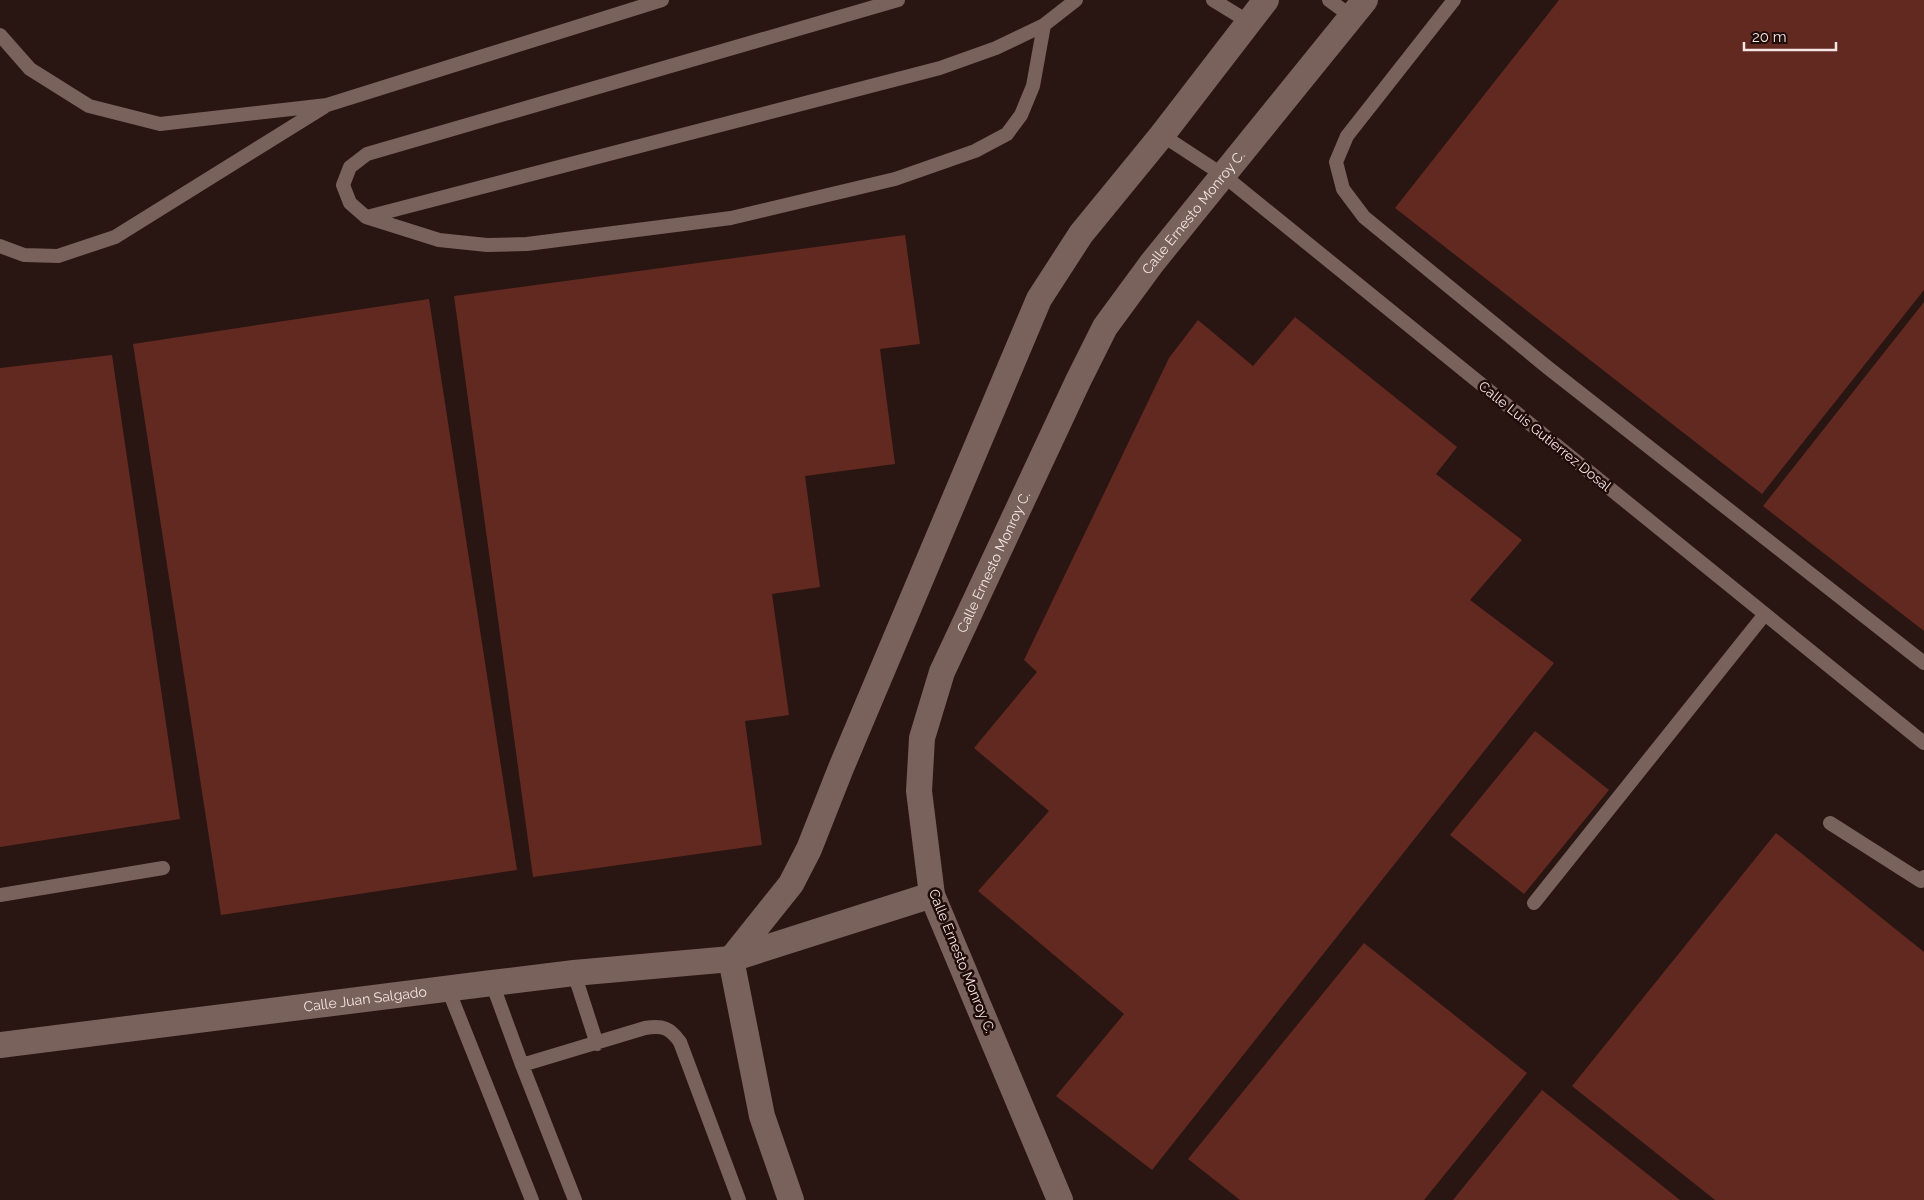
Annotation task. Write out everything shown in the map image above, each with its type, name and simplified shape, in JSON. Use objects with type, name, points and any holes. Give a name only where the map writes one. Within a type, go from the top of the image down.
[{"type":"street","points":[[791,1200],[762,1116],[731,959],[791,884],[809,849],[841,768],[1039,299],[1081,234],[1162,135],[1266,0]]},
{"type":"street","name":"Calle Ernesto Monroy C.","points":[[1060,1200],[932,895],[920,792],[922,738],[942,672],[1105,327],[1152,263],[1358,8]]},
{"type":"street","name":"Calle Juan Salgado","points":[[0,1045],[574,973],[731,959],[932,895]]},
{"type":"lane","points":[[0,35],[30,69],[89,106],[160,124],[327,105],[662,0]]},
{"type":"lane","points":[[898,0],[366,154],[350,167],[343,185],[350,203],[366,217],[438,240],[487,245],[527,244],[731,218],[895,179],[975,151],[1007,134],[1022,116],[1033,86],[1044,25]]},
{"type":"lane","points":[[366,217],[940,68],[996,48],[1044,25],[1076,0]]},
{"type":"lane","points":[[1213,0],[1249,22]]},
{"type":"lane","points":[[1330,0],[1358,8]]},
{"type":"lane","points":[[1454,0],[1347,136],[1336,162],[1343,189],[1364,217],[1539,360],[1924,663]]},
{"type":"lane","points":[[0,246],[24,255],[58,256],[115,237],[327,105]]},
{"type":"lane","name":"Calle Luis Gutierrez Dosal","points":[[1162,135],[1223,175],[1924,743]]},
{"type":"lane","points":[[1534,903],[1765,614]]},
{"type":"lane","points":[[1830,823],[1921,881],[1924,877]]},
{"type":"lane","points":[[0,895],[163,868]]},
{"type":"lane","points":[[574,973],[596,1044]]},
{"type":"lane","points":[[492,983],[575,1200]]},
{"type":"lane","points":[[448,989],[532,1200]]},
{"type":"lane","points":[[522,1065],[645,1028],[658,1026],[673,1032],[680,1042],[739,1200]]},
{"type":"building","points":[[1559,0],[1924,0],[1924,290],[1762,494],[1395,208]]},
{"type":"building","points":[[905,235],[920,344],[880,349],[895,464],[805,476],[820,587],[772,594],[789,715],[745,721],[762,845],[533,877],[454,296]]},
{"type":"building","points":[[429,299],[517,870],[221,915],[133,344]]},
{"type":"building","points":[[1924,302],[1924,631],[1763,506]]},
{"type":"building","points":[[1295,317],[1457,447],[1436,474],[1522,540],[1470,600],[1554,663],[1152,1170],[1056,1096],[1124,1014],[978,891],[1049,811],[974,748],[1037,672],[1024,660],[1169,358],[1198,320],[1253,366]]},
{"type":"building","points":[[112,355],[180,819],[0,847],[0,368]]},
{"type":"building","points":[[1535,731],[1609,790],[1524,894],[1450,835]]},
{"type":"building","points":[[1776,833],[1924,952],[1924,1200],[1715,1200],[1572,1086]]},
{"type":"building","points":[[1364,943],[1527,1073],[1424,1200],[1240,1200],[1188,1159]]},
{"type":"building","points":[[1542,1090],[1680,1200],[1453,1200]]}]
